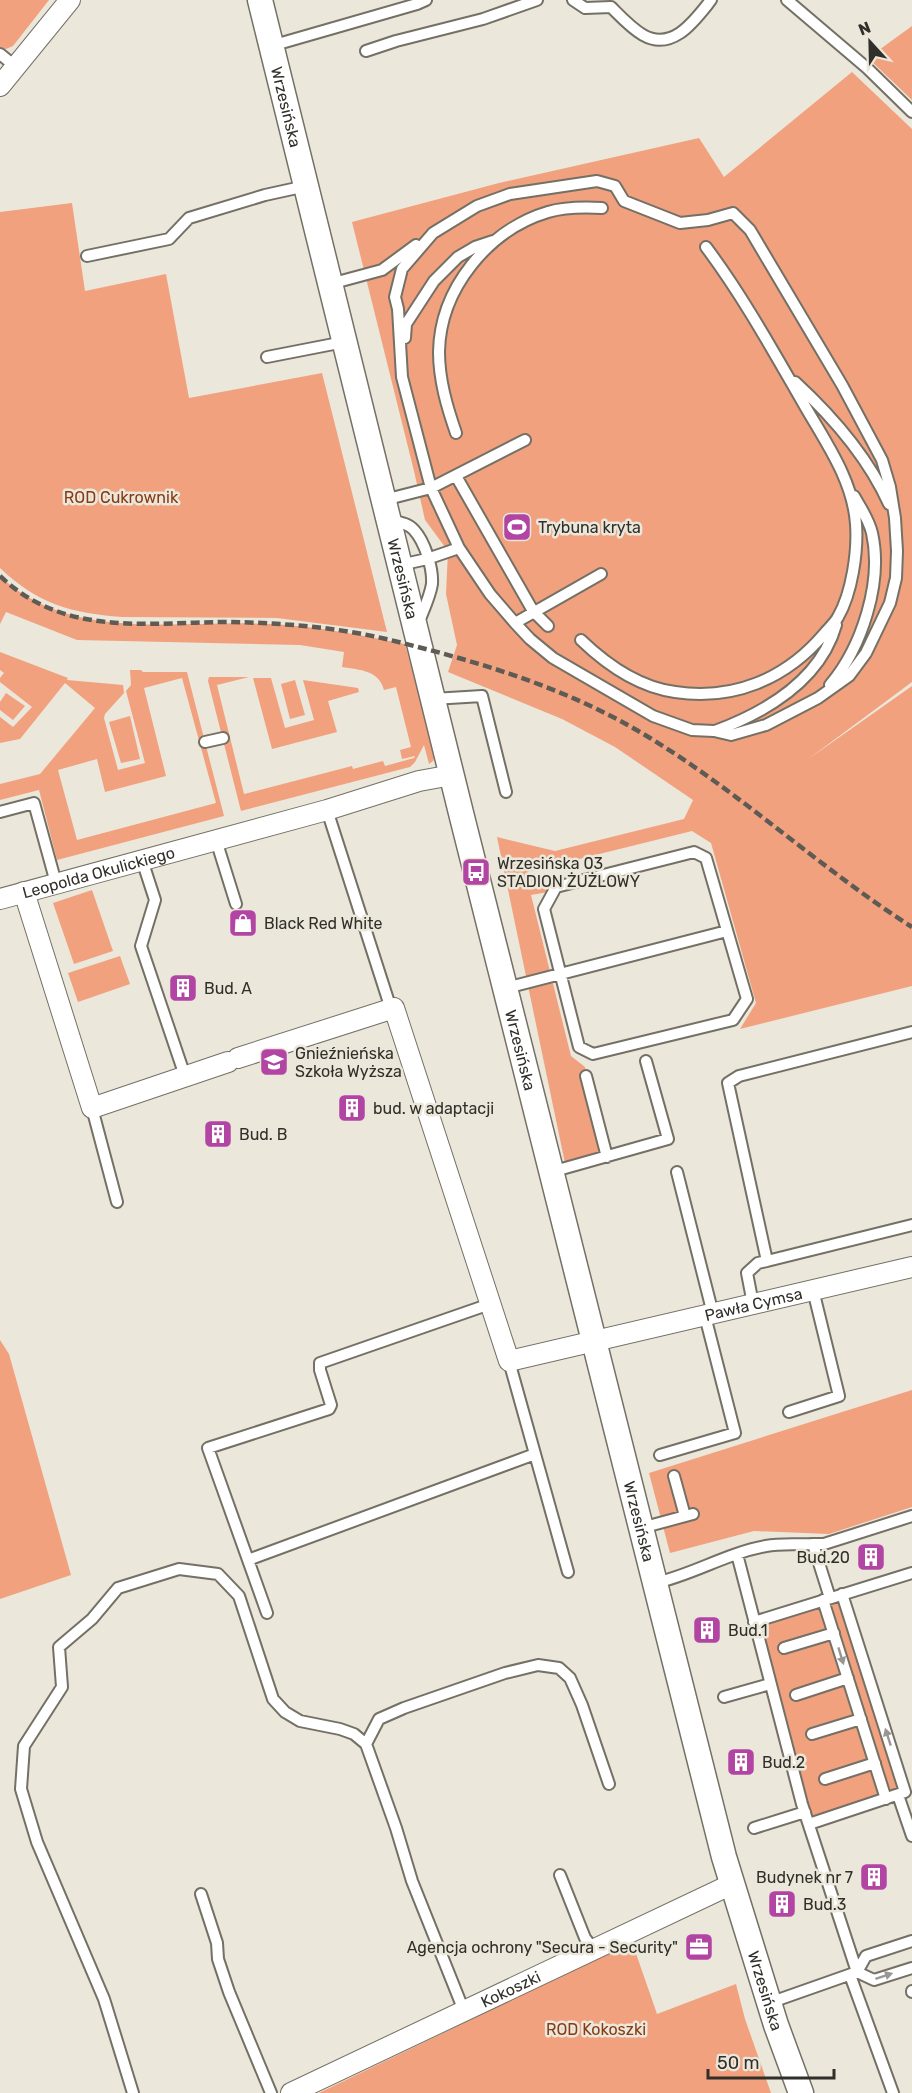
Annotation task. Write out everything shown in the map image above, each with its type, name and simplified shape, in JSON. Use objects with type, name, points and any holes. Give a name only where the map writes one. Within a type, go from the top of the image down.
[{"type":"street","points":[[0,86],[70,0]]},
{"type":"street","name":"Wrzesińska","points":[[260,0],[551,1172],[732,1884],[769,2003],[801,2093]]},
{"type":"street","name":"Leopolda Okulickiego","points":[[92,1108],[24,892],[327,810],[419,781],[452,776]]},
{"type":"street","points":[[0,899],[24,892]]},
{"type":"street","points":[[92,1108],[394,1008],[509,1361]]},
{"type":"street","name":"Pawła Cymsa","points":[[509,1361],[912,1268]]},
{"type":"street","name":"Kokoszki","points":[[291,2093],[732,1884]]},
{"type":"lane","points":[[271,46],[426,0]]},
{"type":"lane","points":[[366,51],[483,19],[537,0]]},
{"type":"lane","points":[[573,0],[585,8],[611,8],[645,36],[669,39],[690,27],[711,0]]},
{"type":"lane","points":[[787,0],[867,68],[912,112]]},
{"type":"lane","points":[[0,54],[16,67]]},
{"type":"lane","points":[[329,285],[382,270],[433,232],[477,206],[510,194],[597,181],[615,186],[624,201],[680,223],[708,220],[733,213],[750,230],[842,385],[882,460],[890,488],[895,518],[896,578],[890,603],[866,653],[849,676],[818,698],[766,725],[746,732],[731,735],[714,731],[692,730],[653,716],[553,658],[515,623],[490,594],[459,548],[431,488],[402,377],[398,309],[395,297],[402,269],[433,232]]},
{"type":"lane","points":[[87,256],[169,239],[189,218],[265,195],[306,186]]},
{"type":"lane","points":[[456,433],[444,393],[440,366],[441,331],[453,294],[461,279],[496,240],[510,229],[547,212],[562,209],[602,208]]},
{"type":"lane","points":[[402,377],[406,324],[434,281],[458,258],[475,247],[496,240]]},
{"type":"lane","points":[[706,248],[729,278],[787,375],[864,513],[872,533],[876,574],[866,616],[850,654],[837,677],[818,698]]},
{"type":"lane","points":[[267,357],[344,342]]},
{"type":"lane","points":[[787,375],[819,404],[850,441],[878,479],[895,518]]},
{"type":"lane","points":[[416,630],[432,585],[432,572],[422,542],[414,529],[386,510],[525,440]]},
{"type":"lane","points":[[456,476],[533,611],[548,626]]},
{"type":"lane","points":[[714,731],[756,713],[794,689],[828,644],[849,587],[855,555],[856,524],[850,491]]},
{"type":"lane","points":[[400,565],[459,548]]},
{"type":"lane","points":[[515,623],[601,574]]},
{"type":"lane","points":[[581,640],[615,669],[659,688],[675,692],[722,692],[763,681],[783,672],[812,649],[838,617]]},
{"type":"lane","points":[[433,699],[482,696],[506,792]]},
{"type":"lane","points":[[205,742],[223,738]]},
{"type":"lane","points":[[0,812],[34,803],[56,883]]},
{"type":"lane","points":[[327,810],[391,1009]]},
{"type":"lane","points":[[216,840],[236,904]]},
{"type":"lane","points":[[694,852],[706,858],[727,931],[747,999],[734,1020],[593,1054],[579,1047],[544,909],[556,886],[694,852]]},
{"type":"lane","points":[[142,860],[155,900],[141,946],[184,1076]]},
{"type":"lane","points":[[506,988],[727,931]]},
{"type":"lane","points":[[767,1261],[728,1083],[740,1076],[912,1032]]},
{"type":"lane","points":[[551,1172],[668,1139],[646,1060]]},
{"type":"lane","points":[[586,1076],[607,1156]]},
{"type":"lane","name":"Leopolda Okulickiego","points":[[92,1108],[117,1202]]},
{"type":"lane","points":[[660,1455],[735,1433],[677,1172]]},
{"type":"lane","points":[[753,1304],[747,1273],[758,1263],[912,1225]]},
{"type":"lane","points":[[789,1412],[839,1396],[813,1290]]},
{"type":"lane","points":[[267,1613],[208,1448],[329,1408],[331,1405],[320,1364],[490,1304]]},
{"type":"lane","points":[[509,1361],[568,1572]]},
{"type":"lane","points":[[248,1560],[535,1454]]},
{"type":"lane","points":[[641,1528],[689,1515],[674,1476]]},
{"type":"lane","points":[[655,1584],[767,1545],[824,1544],[912,1516]]},
{"type":"lane","points":[[813,1544],[834,1633],[886,1799]]},
{"type":"lane","points":[[737,1554],[805,1812],[893,2093]]},
{"type":"lane","points":[[133,2093],[104,1999],[37,1842],[21,1789],[24,1746],[62,1687],[59,1647],[92,1619],[118,1588],[178,1569],[218,1574],[239,1596],[273,1699],[285,1712],[300,1721],[354,1734],[366,1744],[396,1828],[411,1881],[464,2012]]},
{"type":"lane","points":[[754,1622],[912,1573]]},
{"type":"lane","points":[[842,1594],[902,1794],[912,1836]]},
{"type":"lane","points":[[784,1648],[834,1633]]},
{"type":"lane","points":[[366,1744],[380,1719],[404,1708],[505,1673],[538,1665],[559,1668],[570,1678],[582,1705],[609,1784]]},
{"type":"lane","points":[[796,1695],[848,1678]]},
{"type":"lane","points":[[724,1697],[771,1684]]},
{"type":"lane","points":[[812,1734],[861,1719]]},
{"type":"lane","points":[[825,1779],[875,1763]]},
{"type":"lane","points":[[809,1824],[902,1794]]},
{"type":"lane","points":[[754,1828],[805,1812]]},
{"type":"lane","points":[[560,1875],[585,1938],[594,1950]]},
{"type":"lane","points":[[201,1894],[217,1943],[218,1959],[229,1992],[271,2093]]},
{"type":"lane","points":[[854,1974],[866,1956],[912,1941]]},
{"type":"lane","points":[[769,2003],[854,1974],[874,1980],[912,1968]]},
{"type":"green space","points":[[0,0],[49,0],[13,46],[6,49],[0,48]]},
{"type":"green space","points":[[912,26],[912,100],[868,58]]},
{"type":"green space","points":[[852,72],[912,129],[912,682],[807,760],[912,686],[912,986],[740,1029],[756,1003],[711,843],[692,831],[527,872],[548,887],[548,892],[531,895],[571,1056],[585,1067],[607,1157],[566,1168],[497,837],[555,851],[684,819],[693,800],[615,747],[562,719],[448,672],[457,645],[446,594],[448,551],[425,520],[352,222],[499,183],[699,138],[724,177]]},
{"type":"green space","name":"ROD Cukrownik","points":[[72,203],[85,291],[166,274],[189,398],[322,373],[387,632],[277,618],[122,617],[86,613],[42,598],[0,568],[0,212]]},
{"type":"green space","points":[[0,576],[29,597],[60,611],[93,620],[164,625],[236,623],[287,625],[338,631],[405,644],[435,756],[433,761],[429,764],[424,745],[410,767],[241,811],[208,681],[209,677],[249,677],[217,685],[244,794],[352,766],[353,769],[383,761],[385,766],[414,758],[415,756],[402,759],[400,750],[411,747],[396,687],[384,690],[378,678],[368,672],[342,667],[344,652],[300,645],[77,640],[6,612],[0,624]]},
{"type":"green space","points":[[0,652],[68,678],[67,680],[123,685],[124,693],[104,718],[118,770],[145,763],[126,691],[131,685],[130,670],[187,672],[224,816],[57,860],[39,790],[0,800],[0,784],[40,774],[95,708],[65,683],[20,739],[0,743],[0,717],[13,727],[32,707],[0,682],[4,673],[0,670]],"holes":[[[182,678],[216,803],[77,840],[58,770],[97,759],[105,792],[166,776],[144,688]]]},
{"type":"green space","points":[[253,678],[271,678],[285,728],[314,720],[303,680],[358,688],[359,692],[328,701],[337,732],[272,749]]},
{"type":"green space","points":[[295,680],[305,715],[290,719],[281,684]]},
{"type":"green space","points":[[6,693],[25,706],[13,720],[0,710],[0,702]]},
{"type":"green space","points":[[130,716],[140,759],[121,763],[109,722]]},
{"type":"green space","points":[[92,890],[113,951],[74,964],[53,903]]},
{"type":"green space","points":[[120,956],[130,984],[78,1002],[68,973]]},
{"type":"green space","points":[[0,1340],[9,1354],[71,1575],[0,1599]]},
{"type":"green space","points":[[912,1390],[912,1507],[829,1534],[754,1531],[670,1553],[649,1473]]},
{"type":"green space","points":[[842,1594],[905,1792],[809,1824],[754,1622]]},
{"type":"green space","name":"ROD Kokoszki","points":[[632,1942],[657,2014],[736,1984],[745,2019],[771,2093],[319,2093]]},
{"type":"railway","points":[[0,576],[25,596],[52,609],[80,618],[139,624],[269,623],[347,631],[454,657],[522,678],[587,705],[650,738],[717,783],[878,905],[912,927]]},
{"type":"place","name":"Trybuna kryta","points":[[517,527]]},
{"type":"place","name":"Wrzesińska 03 STADION ŻUŻLOWY","points":[[476,872]]},
{"type":"place","name":"Black Red White","points":[[243,923]]},
{"type":"place","name":"Bud. A","points":[[183,988]]},
{"type":"place","name":"Gnieźnieńska Szkoła Wyższa","points":[[274,1062]]},
{"type":"place","name":"bud. w adaptacji","points":[[352,1108]]},
{"type":"place","name":"Bud. B","points":[[218,1134]]},
{"type":"place","name":"Bud.20","points":[[871,1557]]},
{"type":"place","name":"Bud.1","points":[[707,1630]]},
{"type":"place","name":"Bud.2","points":[[741,1762]]},
{"type":"place","name":"Budynek nr 7","points":[[874,1877]]},
{"type":"place","name":"Bud.3","points":[[782,1904]]},
{"type":"place","name":"Agencja ochrony \"Secura - Security\"","points":[[699,1947]]}]
